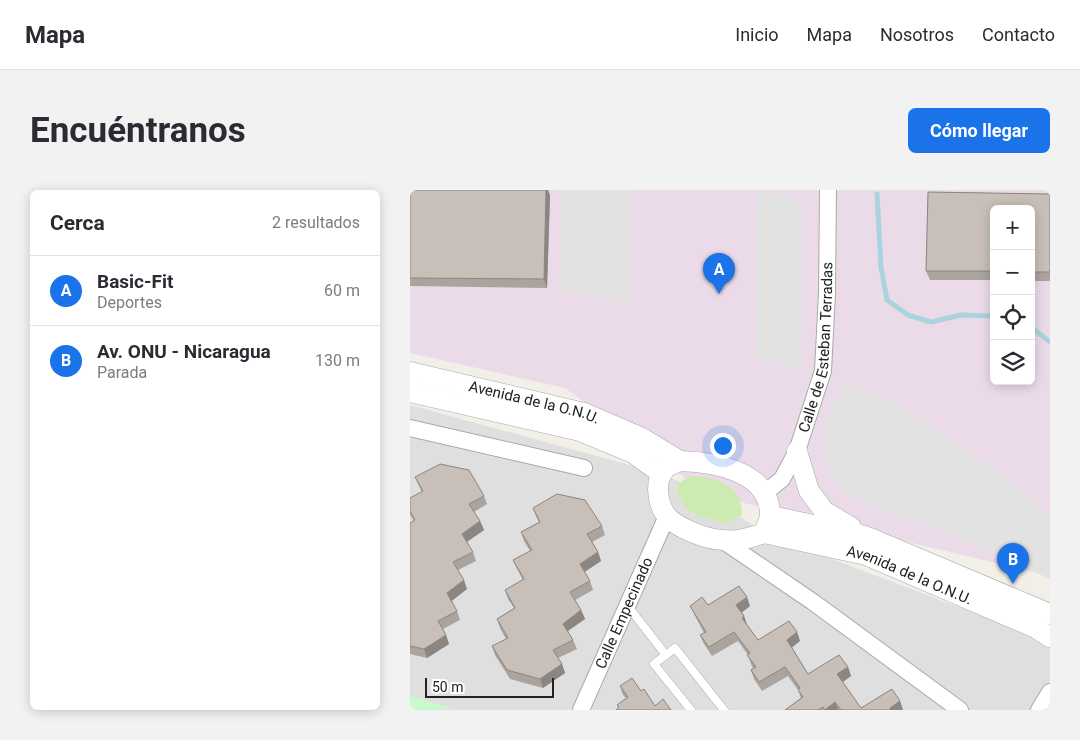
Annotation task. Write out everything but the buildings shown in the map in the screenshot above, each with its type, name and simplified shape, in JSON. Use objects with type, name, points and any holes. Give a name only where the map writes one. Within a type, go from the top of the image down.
[{"type":"street","name":"Calle de Esteban Terradas","points":[[766,492],[782,479],[797,451],[823,371],[827,293],[828,190]]},
{"type":"street","name":"Avenida de la O.N.U.","points":[[410,372],[584,413],[642,438],[680,461]]},
{"type":"street","name":"Avenida de la O.N.U.","points":[[410,392],[580,431],[633,454],[662,474]]},
{"type":"street","points":[[410,428],[584,468]]},
{"type":"street","points":[[797,451],[809,491],[824,511],[865,536]]},
{"type":"street","points":[[680,461],[722,466],[748,477],[766,492],[767,524],[745,540],[722,540],[693,533],[667,516],[658,497],[662,474],[666,467],[680,461]]},
{"type":"street","name":"Calle Empecinado","points":[[581,710],[667,516]]},
{"type":"street","name":"Avenida de la O.N.U.","points":[[767,524],[865,536],[1050,614]]},
{"type":"street","name":"Avenida de la O.N.U.","points":[[767,524],[866,555],[1036,628],[1050,637]]},
{"type":"street","points":[[722,540],[813,602],[960,710]]},
{"type":"street","points":[[1039,710],[1050,692]]},
{"type":"lane","points":[[627,605],[666,655]]},
{"type":"lane","points":[[691,710],[654,664],[675,648],[724,710]]},
{"type":"shaded area","points":[[410,190],[1050,190],[1050,576],[707,494],[565,388],[410,353]]},
{"type":"shaded area","points":[[560,190],[631,190],[630,303],[562,291]]},
{"type":"shaded area","points":[[756,193],[781,194],[794,199],[802,209],[802,369],[756,358]]},
{"type":"shaded area","points":[[844,382],[881,396],[912,413],[980,459],[1050,513],[1050,579],[942,530],[857,500],[843,492],[826,466],[824,446],[825,427]]},
{"type":"shaded area","points":[[410,405],[662,474],[707,494],[764,533],[1050,642],[1050,710],[410,710]]},
{"type":"green space","points":[[693,476],[720,481],[734,490],[741,505],[742,515],[727,523],[694,514],[683,504],[677,487],[683,480]]},
{"type":"green space","points":[[410,696],[454,709],[410,710]]},
{"type":"waterway","points":[[877,194],[881,267],[887,300],[908,315],[931,322],[961,315],[990,316]]},
{"type":"waterway","points":[[1035,330],[1050,342]]},
{"type":"place","name":"Basic-Fit","points":[[719,294]]},
{"type":"place","name":"Av. ONU - Nicaragua","points":[[1013,584]]}]
